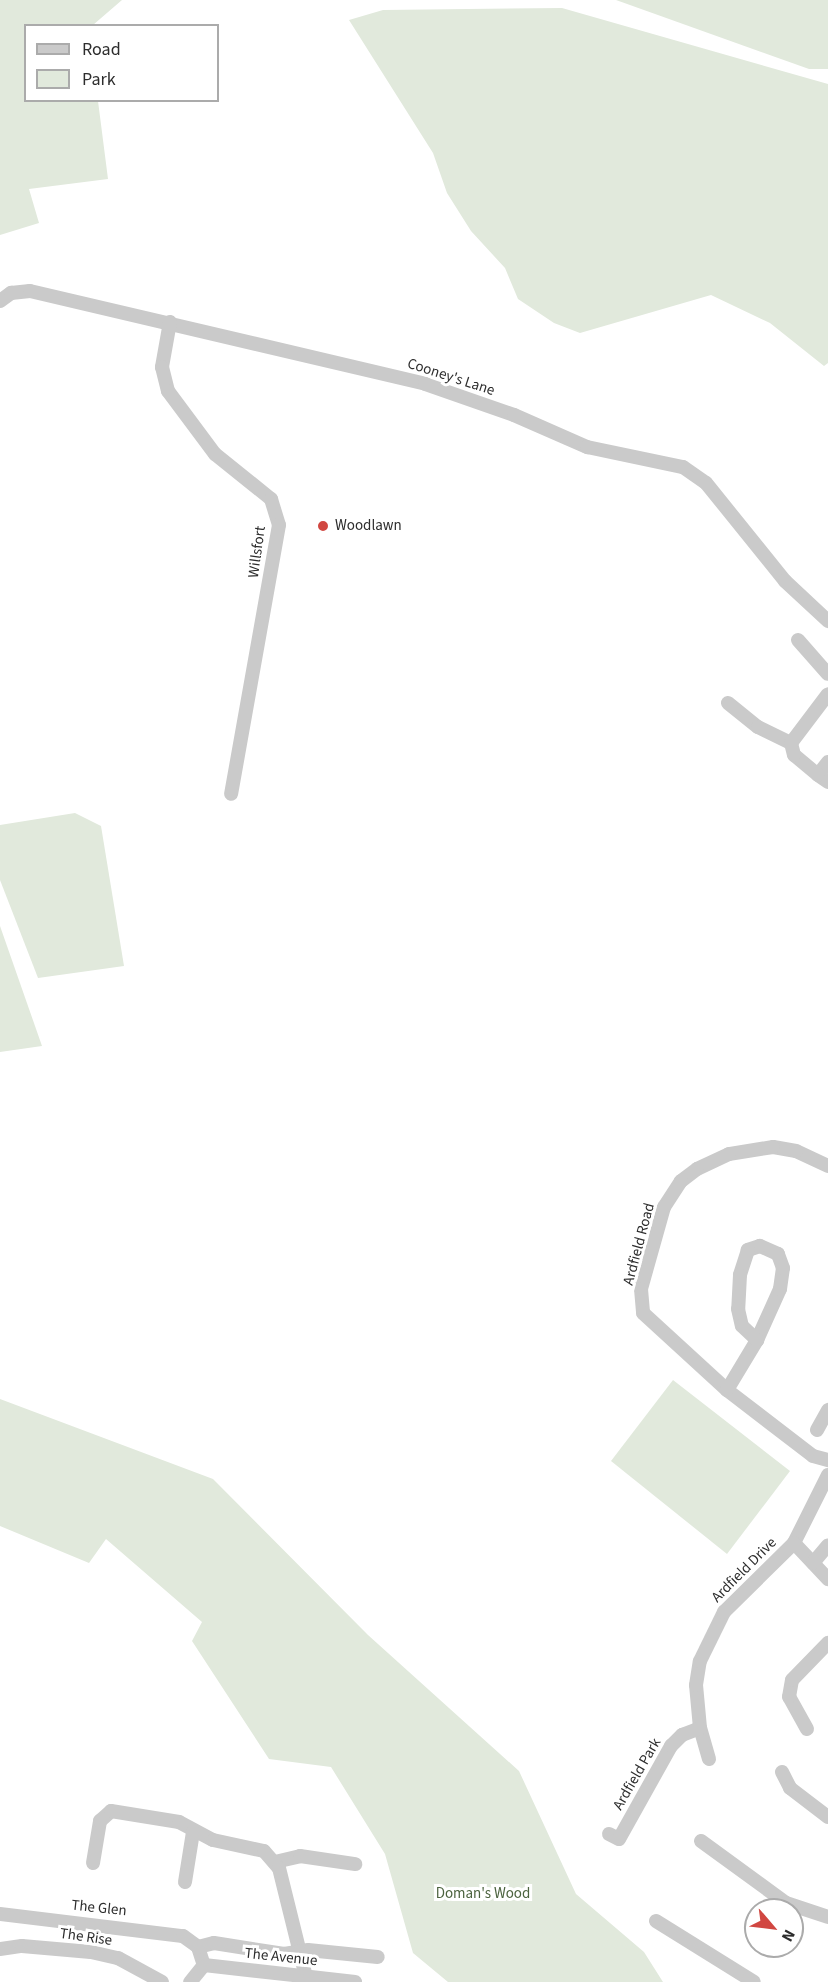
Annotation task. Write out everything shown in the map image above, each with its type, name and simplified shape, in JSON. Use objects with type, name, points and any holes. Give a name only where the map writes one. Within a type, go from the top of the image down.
[{"type":"street","name":"Cooney's Lane","points":[[0,301],[11,293],[30,291],[170,322],[425,384],[514,415],[587,447],[683,467],[706,483],[786,581],[828,621]]},
{"type":"street","name":"Willsfort","points":[[170,322],[162,367],[168,391],[215,454],[271,499],[279,525],[231,794]]},
{"type":"street","points":[[798,640],[828,674]]},
{"type":"street","points":[[791,743],[828,694]]},
{"type":"street","points":[[728,703],[758,727],[791,743]]},
{"type":"street","points":[[791,743],[794,755],[823,779],[828,762]]},
{"type":"street","name":"Ardfield Road","points":[[828,1166],[796,1151],[773,1147],[729,1154],[681,1181],[664,1207],[641,1289],[643,1313],[727,1390],[813,1456],[828,1460]]},
{"type":"street","points":[[727,1390],[757,1340],[780,1288],[783,1268],[778,1254],[760,1246],[748,1250],[740,1275],[738,1309],[741,1326],[757,1340]]},
{"type":"street","points":[[816,1430],[828,1410]]},
{"type":"street","points":[[828,1475],[794,1543],[828,1579]]},
{"type":"street","name":"Ardfield Drive","points":[[709,1759],[700,1728],[696,1685],[710,1637],[733,1600],[794,1543]]},
{"type":"street","points":[[813,1563],[828,1545]]},
{"type":"street","points":[[807,1729],[789,1697],[792,1680],[828,1643]]},
{"type":"street","name":"Ardfield Park","points":[[609,1834],[619,1839],[671,1746],[682,1735],[700,1728]]},
{"type":"street","points":[[782,1772],[790,1788],[828,1817]]},
{"type":"street","points":[[93,1863],[100,1821],[111,1811],[179,1822],[193,1832],[213,1840],[256,1847],[275,1863],[301,1951],[306,1977]]},
{"type":"street","points":[[184,1882],[193,1832]]},
{"type":"street","points":[[701,1841],[786,1903],[828,1917]]},
{"type":"street","points":[[275,1863],[300,1856],[355,1864]]},
{"type":"street","name":"The Glen","points":[[0,1914],[172,1933],[195,1944],[214,1943],[284,1954],[301,1951],[378,1957]]},
{"type":"street","points":[[656,1921],[753,1982]]},
{"type":"street","points":[[190,1982],[204,1965],[195,1944]]},
{"type":"street","name":"The Rise","points":[[0,1949],[22,1946],[91,1952],[118,1958],[162,1982]]},
{"type":"street","name":"The Avenue","points":[[204,1965],[355,1982]]},
{"type":"green space","points":[[0,0],[122,0],[94,24],[24,24],[24,102],[98,102],[108,179],[29,189],[39,223],[0,235]]},
{"type":"green space","points":[[616,0],[828,0],[828,69],[809,69]]},
{"type":"green space","points":[[562,8],[828,84],[828,363],[824,366],[770,323],[711,295],[580,333],[554,323],[518,299],[505,268],[471,231],[447,193],[433,153],[349,20],[383,10]]},
{"type":"green space","points":[[75,813],[101,826],[124,966],[38,978],[0,880],[0,825]]},
{"type":"green space","points":[[0,926],[42,1046],[0,1052]]},
{"type":"green space","points":[[673,1380],[790,1471],[727,1554],[611,1461]]},
{"type":"green space","name":"Doman's Wood","points":[[0,1399],[213,1479],[368,1635],[519,1771],[576,1894],[644,1952],[663,1982],[448,1982],[413,1953],[385,1854],[331,1767],[269,1759],[192,1641],[202,1622],[106,1539],[89,1563],[0,1526]]},
{"type":"place","name":"Woodlawn","points":[[323,526]]}]
